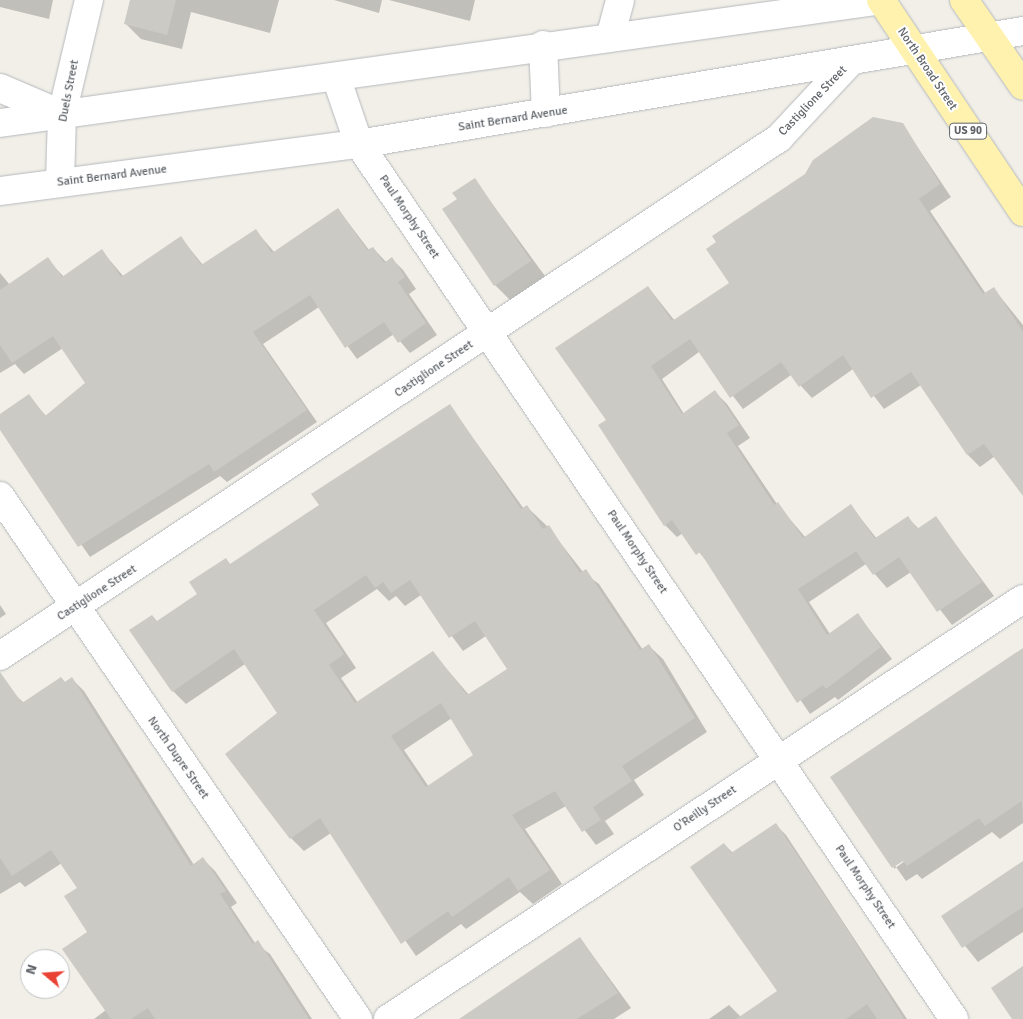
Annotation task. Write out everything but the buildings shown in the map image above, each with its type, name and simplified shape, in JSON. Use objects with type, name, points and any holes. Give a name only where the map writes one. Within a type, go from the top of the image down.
[{"type":"main road","name":"North Broad Street","points":[[882,0],[913,50],[1023,211]]},
{"type":"main road","points":[[964,0],[1023,86]]},
{"type":"street","name":"Duels Street","points":[[60,182],[62,114],[89,0]]},
{"type":"street","points":[[611,34],[620,0]]},
{"type":"street","points":[[0,123],[336,77],[611,34],[882,0]]},
{"type":"street","name":"Saint Bernard Avenue","points":[[0,191],[359,144],[546,114],[1023,31]]},
{"type":"street","points":[[543,45],[546,114]]},
{"type":"street","name":"Castiglione Street","points":[[0,656],[75,608],[779,138],[851,61]]},
{"type":"street","name":"Paul Morphy Street","points":[[336,77],[359,144],[780,759],[954,1019]]},
{"type":"street","points":[[0,88],[62,114]]},
{"type":"street","name":"North Dupre Street","points":[[0,496],[358,1019]]},
{"type":"street","name":"O'Reilly Street","points":[[388,1019],[1023,599]]}]
